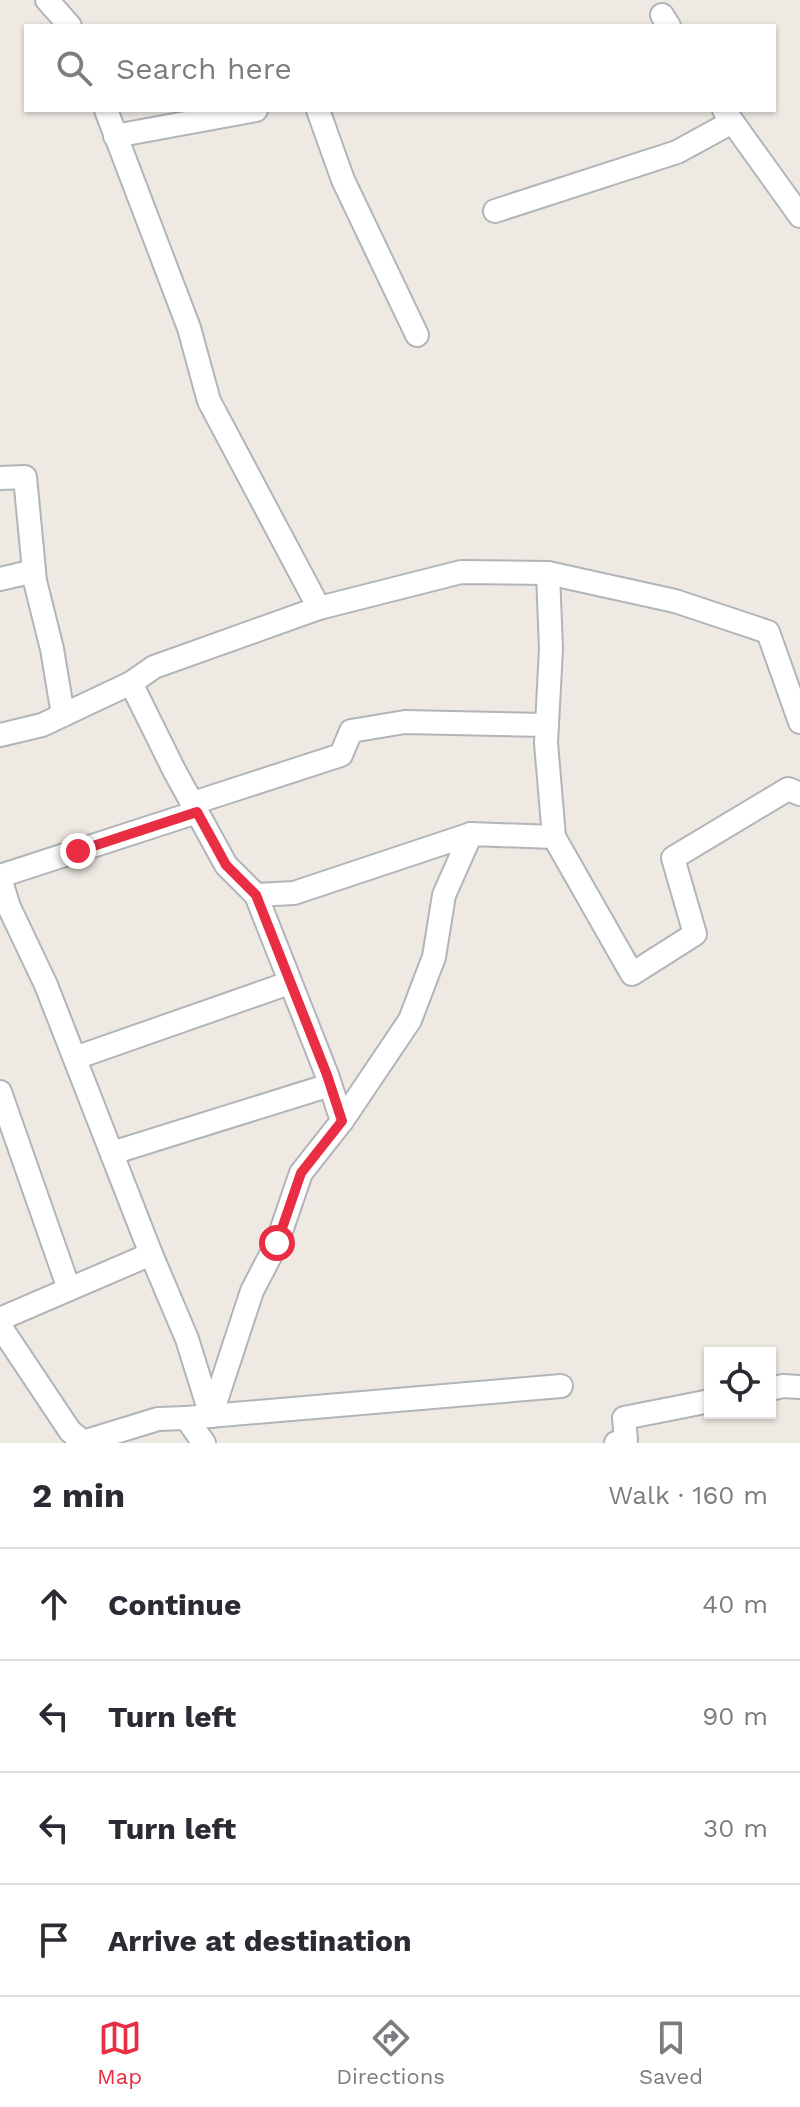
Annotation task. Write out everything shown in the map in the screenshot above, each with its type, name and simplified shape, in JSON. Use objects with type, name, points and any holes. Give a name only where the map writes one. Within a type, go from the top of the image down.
[{"type":"street","points":[[47,0],[68,24]]},
{"type":"street","points":[[107,112],[189,328],[209,401],[319,608]]},
{"type":"street","points":[[115,136],[245,112]]},
{"type":"street","points":[[319,112],[343,180],[417,335]]},
{"type":"street","points":[[495,211],[677,152],[728,116],[800,216]]},
{"type":"street","points":[[0,478],[25,477],[34,571],[63,715]]},
{"type":"street","points":[[0,579],[34,571]]},
{"type":"street","points":[[0,735],[42,725],[131,683],[154,667],[319,608],[461,572],[548,573],[675,601],[768,632],[800,722]]},
{"type":"street","points":[[548,573],[551,649],[546,743],[554,837],[632,974],[695,934],[673,858],[788,789],[800,794]]},
{"type":"street","points":[[131,683],[226,865],[256,895],[342,1121]]},
{"type":"street","points":[[211,1416],[187,1339],[46,985],[9,907],[0,877],[341,755],[351,731],[405,722],[547,725]]},
{"type":"street","points":[[256,895],[294,893],[471,834],[554,837]]},
{"type":"street","points":[[211,1416],[252,1291],[277,1243],[301,1173],[342,1121],[410,1020],[434,957],[444,895],[471,834]]},
{"type":"street","points":[[75,1058],[289,983]]},
{"type":"street","points":[[112,1153],[330,1085]]},
{"type":"street","points":[[0,1092],[69,1289]]},
{"type":"street","points":[[0,1319],[151,1254]]},
{"type":"street","points":[[0,1326],[70,1431],[83,1442],[158,1419],[561,1386]]},
{"type":"street","points":[[776,1388],[800,1387]]},
{"type":"street","points":[[616,1443],[626,1440],[624,1418],[704,1402]]},
{"type":"street","points":[[186,1418],[204,1443]]},
{"type":"route","points":[[78,851],[197,812],[226,865],[256,895],[342,1121],[301,1173],[277,1243]]}]
